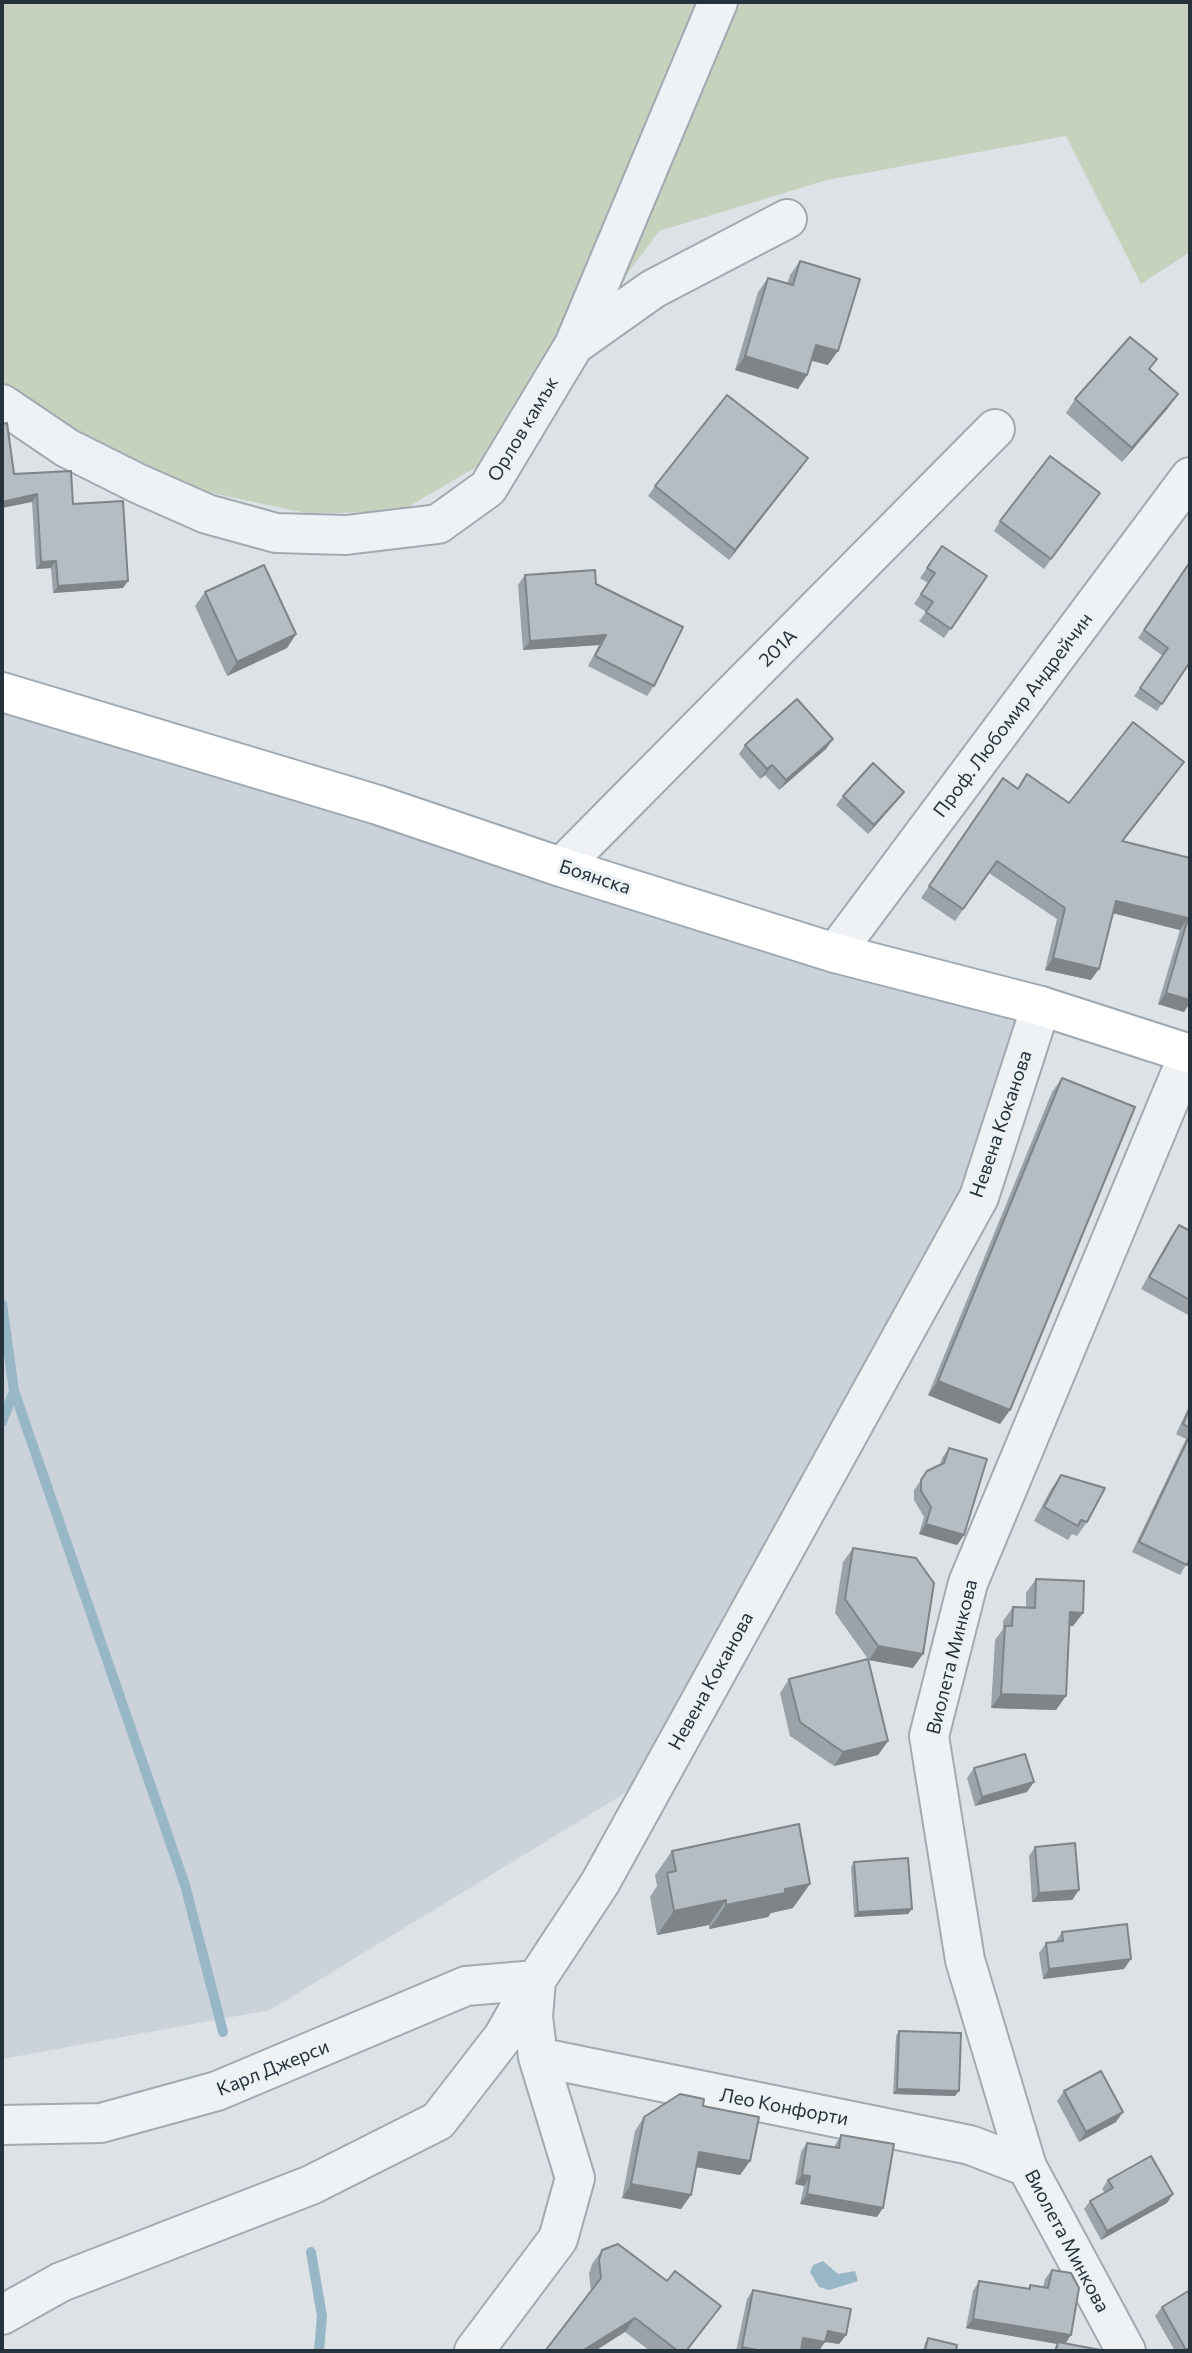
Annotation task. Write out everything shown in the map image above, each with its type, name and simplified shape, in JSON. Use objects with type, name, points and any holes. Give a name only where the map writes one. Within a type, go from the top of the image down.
[{"type":"main road","name":"Боянска","points":[[2,692],[378,805],[561,867],[835,953],[1041,1006],[1190,1054]]},
{"type":"street","points":[[574,345],[718,2]]},
{"type":"street","name":"Орлов камък","points":[[2,404],[67,448],[207,514],[276,533],[346,535],[438,524],[488,488],[574,345],[653,289],[787,219]]},
{"type":"street","name":"201А","points":[[561,867],[995,429]]},
{"type":"street","name":"Проф. Любомир Андрейчин","points":[[835,953],[1190,477]]},
{"type":"street","name":"Невена Коканова","points":[[474,2351],[558,2239],[575,2178],[538,2057],[533,2017],[536,1980],[600,1883],[979,1197],[1041,1006]]},
{"type":"street","name":"Виолета Минкова","points":[[1126,2351],[1027,2167],[965,1960],[929,1736],[968,1583],[1190,1054]]},
{"type":"street","points":[[2,2315],[61,2282],[311,2185],[438,2121],[503,2037],[536,1980]]},
{"type":"street","name":"Карл Джерси","points":[[2,2125],[101,2123],[217,2091],[467,1986],[536,1980]]},
{"type":"street","name":"Лео Конфорти","points":[[538,2057],[970,2145],[1027,2167]]},
{"type":"shaded area","points":[[2,692],[1041,1006],[979,1197],[658,1773],[270,2010],[2,2059]]},
{"type":"green space","points":[[2,2],[1190,2],[1190,252],[1141,284],[1066,136],[827,180],[659,231],[490,459],[401,511],[311,514],[202,491],[62,426],[2,383]]},
{"type":"water","points":[[823,2261],[838,2274],[855,2271],[858,2281],[829,2290],[819,2287],[810,2272],[813,2265]]},
{"type":"building","points":[[800,261],[860,279],[838,351],[816,345],[807,375],[745,356],[768,278],[793,285]]},
{"type":"building","points":[[1130,337],[1157,359],[1149,369],[1178,394],[1132,448],[1075,399]]},
{"type":"building","points":[[727,395],[808,458],[735,550],[655,486]]},
{"type":"building","points":[[7,423],[14,474],[71,471],[73,504],[123,501],[128,581],[58,586],[56,561],[41,562],[37,494],[2,502],[2,424]]},
{"type":"building","points":[[1050,456],[1100,493],[1051,559],[1000,521]]},
{"type":"building","points":[[942,546],[987,576],[951,629],[926,612],[933,602],[921,594],[935,573],[927,568]]},
{"type":"building","points":[[1190,562],[1190,662],[1162,704],[1140,688],[1168,648],[1144,630]]},
{"type":"building","points":[[264,565],[296,634],[237,662],[205,592]]},
{"type":"building","points":[[595,570],[596,584],[683,627],[654,686],[595,656],[606,635],[530,641],[525,575]]},
{"type":"building","points":[[797,699],[833,739],[786,780],[772,765],[767,769],[745,745]]},
{"type":"building","points":[[1133,722],[1184,762],[1122,841],[1190,858],[1190,1000],[1166,993],[1188,918],[1116,901],[1099,969],[1053,958],[1065,908],[997,861],[963,909],[929,886],[1003,778],[1018,789],[1027,774],[1069,803]]},
{"type":"building","points":[[873,763],[904,792],[874,825],[843,796]]},
{"type":"building","points":[[1062,1078],[1135,1107],[1010,1410],[938,1381]]},
{"type":"building","points":[[1179,1225],[1190,1231],[1190,1300],[1149,1277]]},
{"type":"building","points":[[1190,1408],[1190,1428],[1183,1424]]},
{"type":"building","points":[[1190,1435],[1190,1558],[1187,1565],[1139,1542]]},
{"type":"building","points":[[949,1448],[987,1459],[964,1535],[926,1524],[931,1507],[921,1491],[921,1480],[927,1471],[944,1463]]},
{"type":"building","points":[[1061,1475],[1105,1488],[1087,1522],[1081,1520],[1078,1526],[1044,1507]]},
{"type":"building","points":[[853,1548],[916,1558],[934,1583],[923,1654],[878,1646],[845,1599]]},
{"type":"building","points":[[1036,1579],[1084,1581],[1083,1613],[1070,1612],[1066,1696],[1001,1694],[1005,1626],[1012,1626],[1013,1607],[1035,1608]]},
{"type":"building","points":[[868,1659],[888,1741],[843,1752],[800,1722],[789,1679]]},
{"type":"building","points":[[1025,1754],[1034,1782],[982,1797],[974,1768]]},
{"type":"building","points":[[799,1824],[810,1884],[785,1889],[785,1893],[726,1905],[726,1900],[674,1911],[667,1873],[676,1871],[672,1851]]},
{"type":"building","points":[[1075,1843],[1079,1890],[1039,1893],[1035,1847]]},
{"type":"building","points":[[908,1858],[912,1909],[858,1912],[854,1862]]},
{"type":"building","points":[[1127,1924],[1131,1959],[1049,1969],[1046,1943],[1063,1941],[1062,1932]]},
{"type":"building","points":[[899,2031],[961,2033],[959,2091],[897,2089]]},
{"type":"building","points":[[1101,2071],[1123,2112],[1086,2132],[1064,2091]]},
{"type":"building","points":[[680,2094],[704,2099],[703,2106],[759,2117],[750,2161],[699,2152],[691,2195],[631,2184],[644,2117]]},
{"type":"building","points":[[841,2135],[894,2144],[883,2208],[807,2194],[810,2176],[802,2175],[807,2143],[839,2148]]},
{"type":"building","points":[[1151,2156],[1173,2194],[1107,2231],[1090,2201],[1113,2188],[1108,2180]]},
{"type":"building","points":[[618,2244],[667,2281],[675,2271],[721,2306],[686,2351],[678,2351],[635,2318],[582,2351],[545,2351],[601,2278],[599,2260],[602,2250]]},
{"type":"building","points":[[1052,2270],[1071,2273],[1079,2288],[1071,2335],[973,2319],[979,2281],[1030,2289],[1030,2285],[1048,2288]]},
{"type":"building","points":[[753,2290],[851,2309],[846,2335],[828,2331],[825,2342],[803,2338],[801,2351],[762,2351],[742,2347]]},
{"type":"building","points":[[1190,2290],[1190,2347],[1186,2350],[1162,2307]]},
{"type":"building","points":[[928,2338],[957,2345],[956,2351],[925,2351]]},
{"type":"building","points":[[1058,2342],[1106,2351],[1056,2351]]},
{"type":"waterway","points":[[2,1304],[14,1391],[185,1885],[223,2032]]},
{"type":"waterway","points":[[2,1422],[14,1391]]},
{"type":"waterway","points":[[311,2252],[322,2316],[319,2351]]}]
